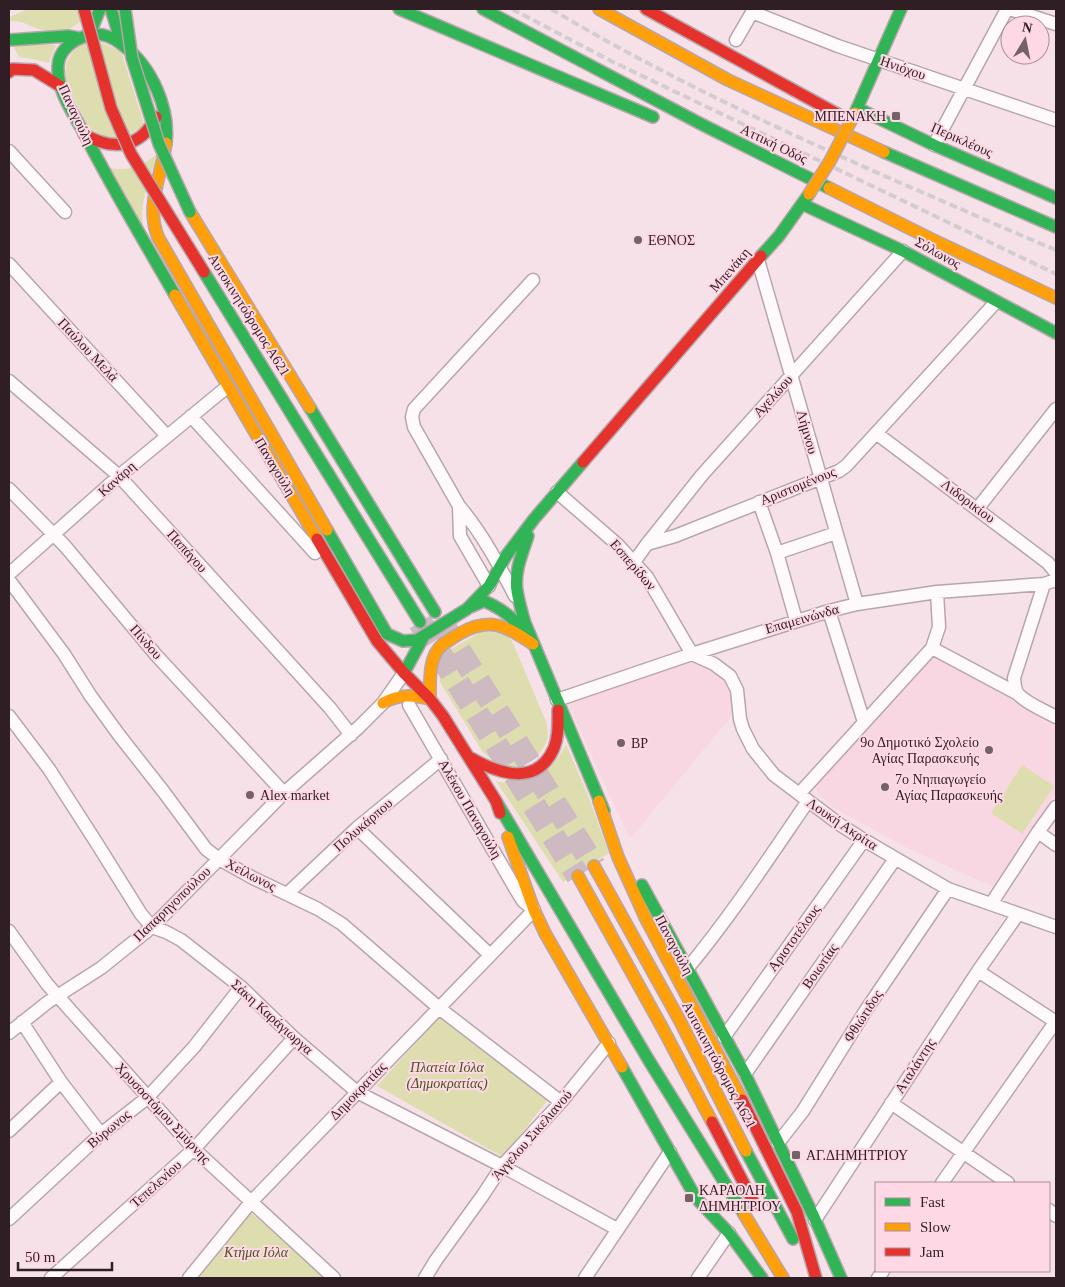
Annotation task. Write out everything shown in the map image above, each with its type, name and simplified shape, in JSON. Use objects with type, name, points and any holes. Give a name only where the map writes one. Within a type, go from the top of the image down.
[{"type":"main road","name":"Αυτοκινητόδρομος Α621","points":[[84,9],[111,108],[131,154],[420,622]]},
{"type":"main road","name":"Παναγούλη","points":[[100,9],[93,26],[83,36],[68,45],[61,55],[57,70],[60,86],[102,168],[227,387],[378,641],[443,716],[496,801]]},
{"type":"main road","points":[[111,9],[121,42]]},
{"type":"main road","name":"Αυτοκινητόδρομος Α621","points":[[125,9],[132,58],[159,144],[190,212],[435,612]]},
{"type":"main road","points":[[399,9],[438,27],[615,99],[666,123]]},
{"type":"main road","name":"Αττική Οδός","points":[[482,9],[703,126],[929,238],[1056,298]]},
{"type":"main road","points":[[599,9],[728,80],[933,174],[1056,227]]},
{"type":"main road","points":[[646,9],[858,125]]},
{"type":"main road","name":"Μπενάκη","points":[[534,518],[758,260],[802,204],[830,161],[856,110],[901,9]]},
{"type":"main road","points":[[9,40],[106,35],[121,42]]},
{"type":"main road","name":"Παναγούλη","points":[[121,42],[136,57],[159,95],[167,120],[166,147],[153,199],[152,212],[153,225],[159,240],[387,634],[404,642],[417,640],[466,609],[488,586],[534,518]]},
{"type":"main road","points":[[10,68],[38,71],[60,86]]},
{"type":"main road","points":[[84,134],[98,142],[110,145],[127,143],[143,136],[150,129],[156,118],[159,95]]},
{"type":"main road","name":"Περικλέους","points":[[856,110],[1056,198]]},
{"type":"main road","points":[[875,134],[933,174]]},
{"type":"main road","points":[[754,163],[798,184],[880,213]]},
{"type":"main road","name":"Σόλωνος","points":[[802,204],[903,250],[996,302],[1056,332]]},
{"type":"main road","name":"Παναγούλη","points":[[534,518],[519,563],[517,591],[533,644],[599,801],[686,969],[745,1074],[841,1278]]},
{"type":"main road","points":[[474,626],[484,602],[488,586]]},
{"type":"main road","points":[[466,609],[484,602],[508,613],[518,622],[533,644]]},
{"type":"main road","points":[[383,703],[390,698],[400,695],[430,699],[430,674],[438,649],[474,626],[493,624],[503,627],[533,644]]},
{"type":"main road","points":[[404,673],[424,636]]},
{"type":"main road","points":[[465,753],[486,768],[504,775],[515,775],[534,770],[548,758],[557,739],[557,700]]},
{"type":"main road","points":[[496,801],[534,910],[546,935],[696,1198],[730,1233],[762,1278]]},
{"type":"main road","points":[[496,801],[644,1051],[783,1278]]},
{"type":"main road","points":[[599,801],[618,856],[646,920],[727,1069],[797,1212],[815,1278]]},
{"type":"main road","name":"Αυτοκινητόδρομος Α621","points":[[594,866],[680,1021],[713,1088],[815,1278]]},
{"type":"main road","points":[[578,876],[663,1030],[758,1212]]},
{"type":"main road","points":[[771,1237],[793,1278]]},
{"type":"street","points":[[934,144],[1008,9],[1056,24]]},
{"type":"street","name":"Ηνιόχου","points":[[753,10],[838,46],[1056,120]]},
{"type":"street","points":[[736,40],[753,10]]},
{"type":"street","points":[[9,31],[26,30],[38,38]]},
{"type":"street","points":[[9,150],[65,212]]},
{"type":"street","name":"Αχελώου","points":[[647,544],[702,475],[903,250]]},
{"type":"street","name":"Λήμνου","points":[[758,260],[857,604]]},
{"type":"street","name":"Παύλου Μελά","points":[[9,264],[167,436]]},
{"type":"street","name":"Παναγούλη","points":[[520,605],[500,566],[468,516],[459,506],[414,427],[412,417],[414,409],[533,280]]},
{"type":"street","name":"Αριστομένους","points":[[647,544],[674,536],[839,471],[846,466],[996,302]]},
{"type":"street","name":"Παπάγου","points":[[9,381],[119,476],[323,701],[351,735]]},
{"type":"street","name":"Κανάρη","points":[[9,574],[119,476],[227,387]]},
{"type":"street","points":[[978,508],[1056,408]]},
{"type":"street","points":[[191,416],[315,553]]},
{"type":"street","name":"Λιδορικίου","points":[[876,433],[978,508],[1048,563],[1056,573]]},
{"type":"street","name":"Πίνδου","points":[[9,489],[54,535],[156,655],[284,794]]},
{"type":"street","name":"Εσπερίδων","points":[[557,492],[618,545],[634,562],[657,591],[692,654]]},
{"type":"street","points":[[759,502],[777,553],[796,620]]},
{"type":"street","name":"Παναγούλη","points":[[459,506],[460,536],[488,586]]},
{"type":"street","points":[[777,553],[836,533]]},
{"type":"street","points":[[634,562],[647,544]]},
{"type":"street","name":"Χείλωνος","points":[[9,580],[64,654],[90,695],[119,735],[164,791],[202,844],[219,859],[253,878],[288,893],[342,924],[438,1008],[561,1102]]},
{"type":"street","points":[[1018,694],[1014,678],[1050,582]]},
{"type":"street","name":"Επαμεινώνδα","points":[[557,700],[796,620],[857,604],[937,592],[1050,582]]},
{"type":"street","points":[[686,969],[713,938],[743,895],[803,798],[864,722],[932,648],[940,627],[937,592]]},
{"type":"street","points":[[829,611],[864,722]]},
{"type":"street","points":[[932,648],[1018,694],[1056,717]]},
{"type":"street","name":"Λουκή Ακρίτα","points":[[692,654],[714,664],[730,676],[737,690],[740,719],[753,749],[774,775],[803,798],[864,840],[948,889],[1056,927]]},
{"type":"street","name":"Παπαρηγοπούλου","points":[[9,1033],[101,968],[152,927],[284,794],[351,735],[383,703],[404,673]]},
{"type":"street","name":"Αλέκου Παναγούλη","points":[[409,705],[515,888],[534,910]]},
{"type":"street","name":"Σάκη Καράγιωργα","points":[[9,716],[48,769],[141,914],[152,927],[181,940],[242,987],[294,1038],[357,1092],[502,1166],[617,1229]]},
{"type":"street","name":"Πολυκάρπου","points":[[288,893],[357,828],[441,759]]},
{"type":"street","points":[[991,904],[1056,808]]},
{"type":"street","points":[[357,828],[489,954]]},
{"type":"street","points":[[1038,832],[1056,845]]},
{"type":"street","name":"Αριστοτέλους","points":[[724,1037],[864,840]]},
{"type":"street","name":"Βοιωτίας","points":[[745,1074],[895,859]]},
{"type":"street","name":"Φθιώτιδος","points":[[778,1143],[803,1111],[866,1010],[948,889]]},
{"type":"street","name":"Δημοκρατίας","points":[[189,1278],[251,1202],[489,954],[534,910]]},
{"type":"street","name":"Αταλάντης","points":[[815,1220],[978,971],[1018,914]]},
{"type":"street","name":"Χρυσοστόμου Σμύρνης","points":[[9,931],[26,957],[58,997],[194,1149],[334,1278]]},
{"type":"street","points":[[943,1182],[1056,1022],[978,971]]},
{"type":"street","name":"Βύρωνος","points":[[9,1219],[101,1134],[147,1098],[194,1047],[242,987]]},
{"type":"street","points":[[22,1022],[61,1082],[101,1134]]},
{"type":"street","name":"Τεπελενίου","points":[[52,1278],[194,1149],[294,1038]]},
{"type":"street","name":"Άγγελου Σικελιανού","points":[[425,1278],[502,1166],[561,1102],[609,1043]]},
{"type":"street","points":[[9,1130],[61,1082]]},
{"type":"street","points":[[891,1103],[1006,1182]]},
{"type":"street","points":[[584,1278],[670,1152]]},
{"type":"street","points":[[698,1278],[730,1233]]},
{"type":"shaded area","points":[[689,653],[726,675],[733,693],[734,713],[630,839],[566,700]]},
{"type":"shaded area","name":"9ο Δημοτικό Σχολείο Αγίας Παρασκευής","points":[[943,656],[1056,723],[1056,794],[994,887],[909,849],[832,807],[816,791],[817,783],[931,657]]},
{"type":"green space","points":[[28,9],[90,9],[86,16],[75,26],[55,32],[39,29],[22,22],[9,21],[9,17]]},
{"type":"green space","points":[[97,41],[121,51],[145,127],[112,140],[89,128],[67,85],[65,73],[67,62],[73,51],[83,43]]},
{"type":"green space","points":[[13,45],[56,45],[49,63],[19,57]]},
{"type":"green space","points":[[160,151],[144,200],[144,230],[107,167],[121,169],[136,167]]},
{"type":"green space","points":[[482,631],[507,634],[513,643],[547,724],[548,736],[542,750],[530,761],[516,766],[500,765],[482,751],[440,682],[439,672],[448,651]]},
{"type":"green space","points":[[566,744],[589,798],[609,853],[563,882],[496,781],[519,783],[538,777],[553,764]]},
{"type":"green space","points":[[1022,765],[1054,786],[1022,834],[991,813]]},
{"type":"green space","name":"Πλατεία Ιόλα (Δημοκρατίας)","points":[[440,1016],[550,1097],[503,1157],[377,1086]]},
{"type":"green space","name":"Κτήμα Ιόλα","points":[[251,1213],[325,1272],[320,1278],[199,1278]]},
{"type":"tunnel","points":[[440,620],[594,866]]},
{"type":"tunnel","points":[[420,622],[578,876]]},
{"type":"railway","points":[[512,9],[611,61],[1056,274]]},
{"type":"railway","points":[[551,9],[678,79],[764,121],[896,181],[1056,250]]},
{"type":"traffic: fast","points":[[87,35],[100,9]]},
{"type":"traffic: fast","points":[[111,9],[121,42]]},
{"type":"traffic: fast","points":[[125,9],[132,58],[159,144],[190,212]]},
{"type":"traffic: fast","points":[[399,9],[653,117]]},
{"type":"traffic: fast","points":[[483,9],[703,125],[829,188]]},
{"type":"traffic: fast","points":[[855,113],[901,9]]},
{"type":"traffic: fast","points":[[166,143],[165,116],[157,90],[143,65],[124,46],[116,40],[97,34],[81,38],[71,43],[63,51],[60,56],[58,76],[66,102],[175,295]]},
{"type":"traffic: fast","points":[[9,40],[68,36],[79,38]]},
{"type":"traffic: fast","points":[[857,108],[934,145],[1056,198]]},
{"type":"traffic: fast","points":[[884,152],[1056,227]]},
{"type":"traffic: fast","points":[[761,256],[779,236],[809,194]]},
{"type":"traffic: fast","points":[[802,204],[903,251],[1056,333]]},
{"type":"traffic: fast","points":[[204,272],[297,423]]},
{"type":"traffic: fast","points":[[310,408],[435,612]]},
{"type":"traffic: fast","points":[[297,423],[420,622]]},
{"type":"traffic: fast","points":[[327,530],[387,634],[403,641],[417,640],[467,609],[489,586],[506,556],[534,519],[583,462]]},
{"type":"traffic: fast","points":[[528,536],[519,563],[516,584],[525,623],[604,811]]},
{"type":"traffic: fast","points":[[468,608],[484,601],[506,614],[524,632]]},
{"type":"traffic: fast","points":[[404,673],[424,636]]},
{"type":"traffic: fast","points":[[496,801],[648,1059],[744,1214]]},
{"type":"traffic: fast","points":[[642,885],[745,1074],[814,1217],[841,1278]]},
{"type":"traffic: fast","points":[[622,1067],[696,1198],[729,1233],[762,1278]]},
{"type":"traffic: fast","points":[[746,1151],[793,1239]]},
{"type":"traffic: slow","points":[[599,9],[728,80],[884,152]]},
{"type":"traffic: slow","points":[[809,194],[830,161],[855,113]]},
{"type":"traffic: slow","points":[[166,143],[153,213],[158,237],[327,530]]},
{"type":"traffic: slow","points":[[829,188],[1056,298]]},
{"type":"traffic: slow","points":[[190,212],[310,408]]},
{"type":"traffic: slow","points":[[175,295],[317,539]]},
{"type":"traffic: slow","points":[[430,699],[431,670],[435,655],[443,644],[459,634],[480,625],[498,626],[514,632],[533,644]]},
{"type":"traffic: slow","points":[[383,703],[406,696],[430,699]]},
{"type":"traffic: slow","points":[[599,801],[618,857],[646,919],[742,1100]]},
{"type":"traffic: slow","points":[[508,837],[534,910],[546,935],[622,1067]]},
{"type":"traffic: slow","points":[[594,866],[680,1021],[746,1151]]},
{"type":"traffic: slow","points":[[578,876],[712,1122]]},
{"type":"traffic: slow","points":[[744,1214],[783,1278]]},
{"type":"traffic: jam","points":[[84,9],[111,108],[131,154],[204,272]]},
{"type":"traffic: jam","points":[[646,9],[841,116]]},
{"type":"traffic: jam","points":[[9,72],[12,69],[34,70],[60,86]]},
{"type":"traffic: jam","points":[[84,134],[105,143],[124,144],[142,136],[156,117]]},
{"type":"traffic: jam","points":[[583,462],[761,256]]},
{"type":"traffic: jam","points":[[317,539],[377,641],[443,716],[496,801],[500,813]]},
{"type":"traffic: jam","points":[[471,758],[493,769],[517,774],[528,773],[538,768],[547,760],[556,743],[558,710]]},
{"type":"traffic: jam","points":[[742,1100],[797,1212],[816,1278]]},
{"type":"traffic: jam","points":[[712,1122],[755,1205]]},
{"type":"place","name":"ΜΠΕΝΑΚΗ","points":[[896,116]]},
{"type":"place","name":"ΕΘΝΟΣ","points":[[638,240]]},
{"type":"place","name":"BP","points":[[621,743]]},
{"type":"place","name":"9ο Δημοτικό Σχολείο Αγίας Παρασκευής","points":[[989,750]]},
{"type":"place","name":"7ο Νηπιαγωγείο Αγίας Παρασκευής","points":[[885,787]]},
{"type":"place","name":"Alex market","points":[[250,795]]},
{"type":"place","name":"ΑΓ.ΔΗΜΗΤΡΙΟΥ","points":[[796,1155]]},
{"type":"place","name":"ΚΑΡΑΟΛΗ ΔΗΜΗΤΡΙΟΥ","points":[[689,1198]]}]
